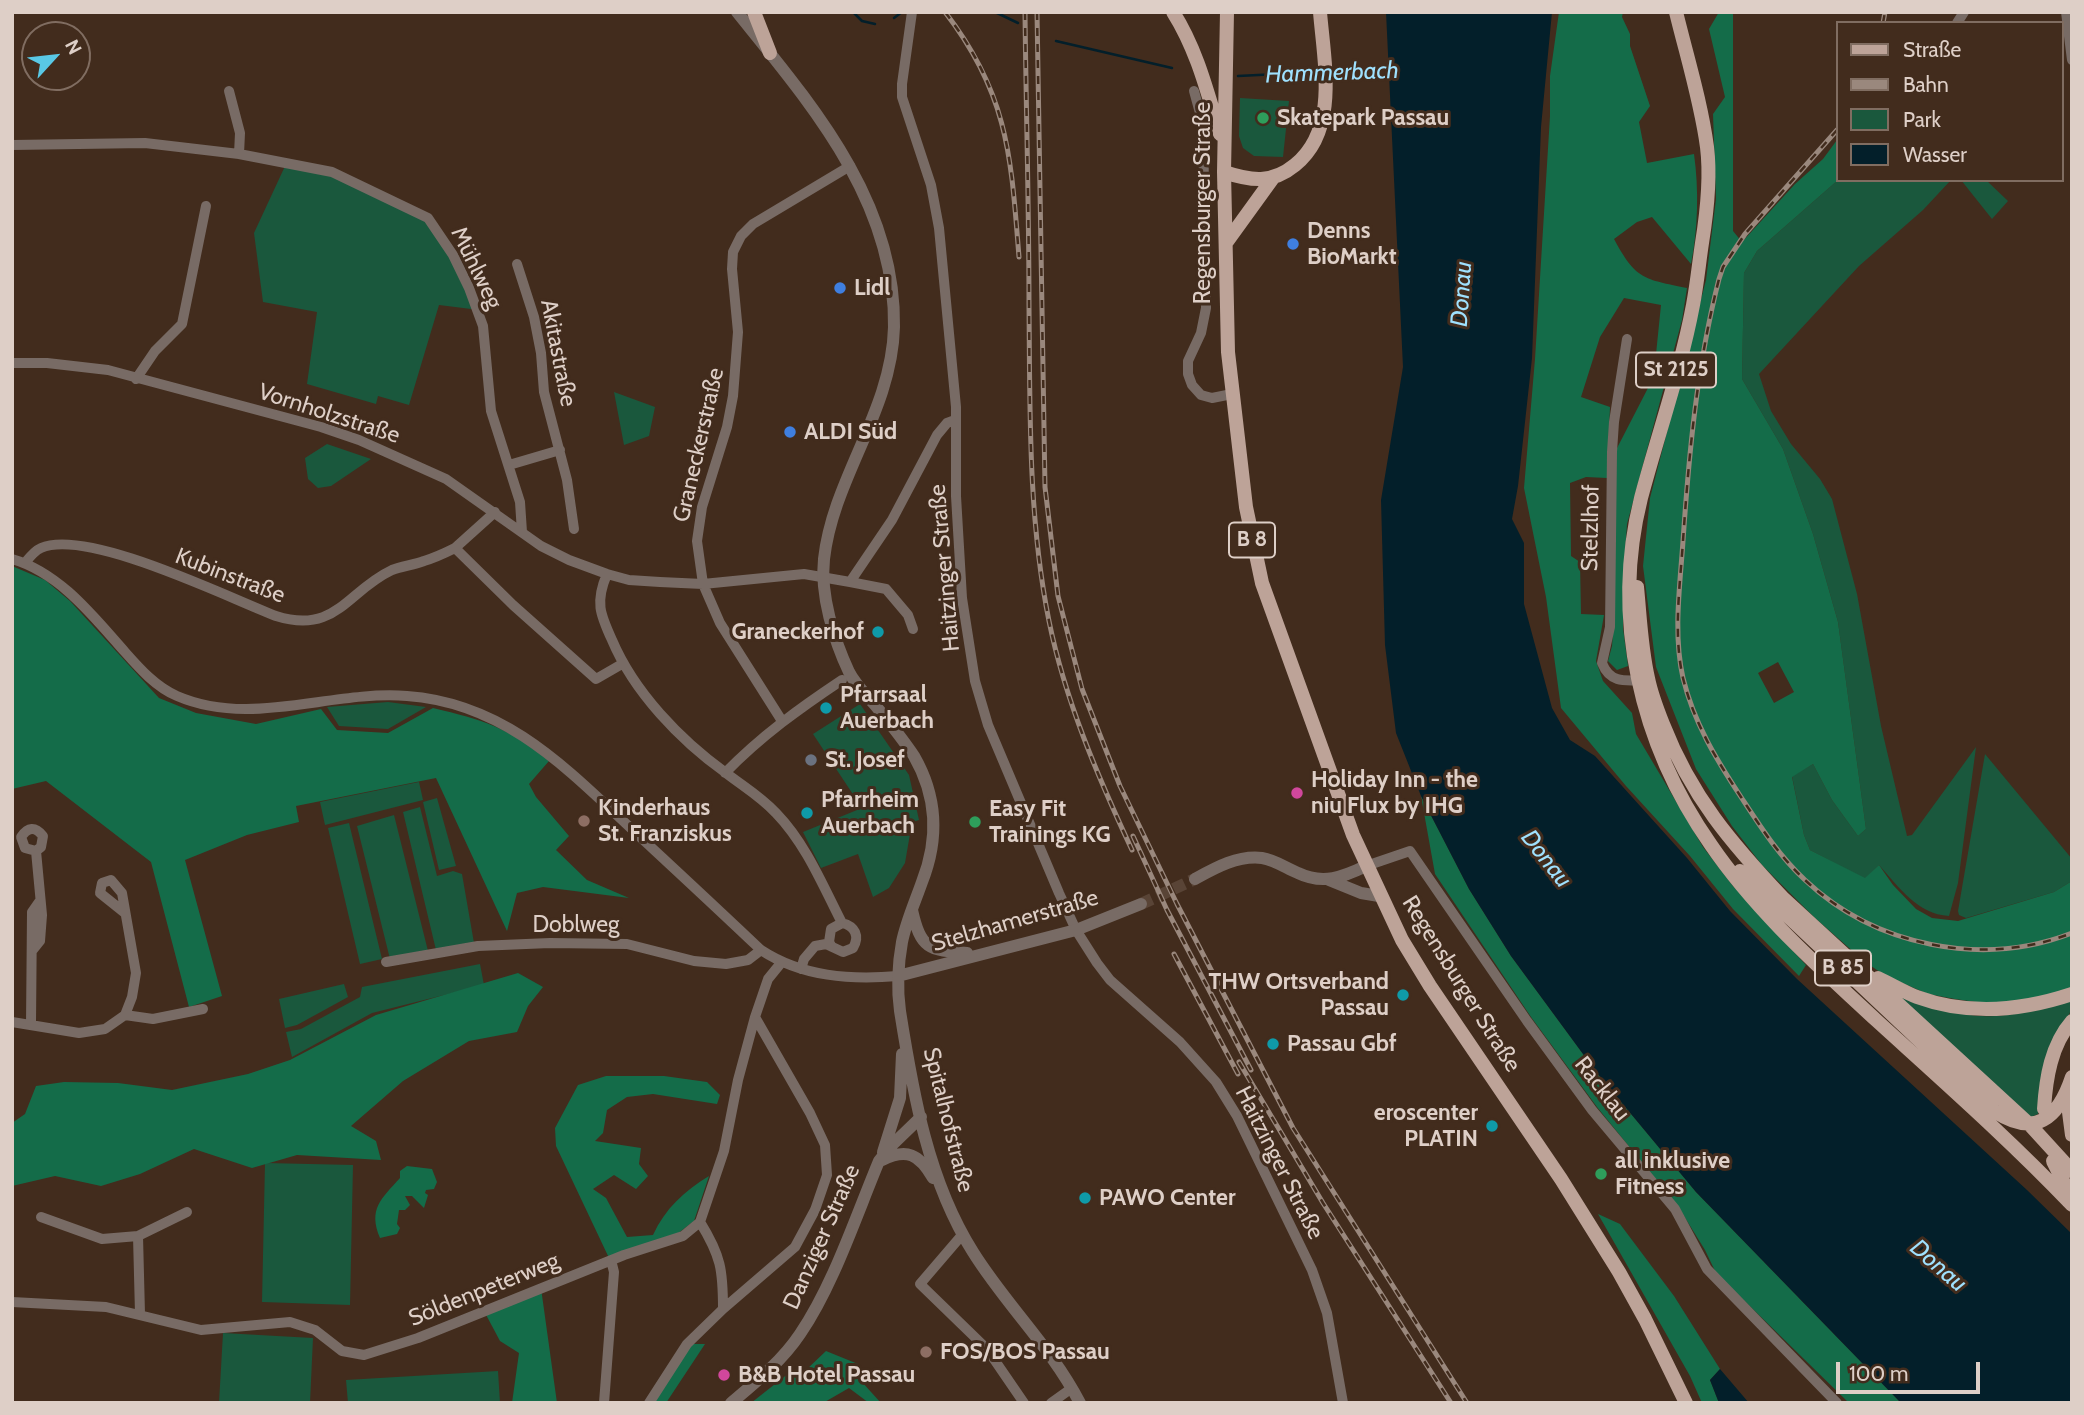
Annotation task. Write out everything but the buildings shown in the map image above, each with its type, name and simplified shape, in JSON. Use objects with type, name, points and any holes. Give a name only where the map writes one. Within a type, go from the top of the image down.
[{"type":"main road","points":[[754,12],[770,53]]},
{"type":"main road","name":"B 8","points":[[1172,12],[1200,63],[1224,150]]},
{"type":"main road","name":"Regensburger Straße","points":[[1227,12],[1224,150],[1227,326],[1232,394],[1246,507],[1262,583],[1332,781],[1379,896],[1430,986],[1619,1272],[1686,1403]]},
{"type":"main road","points":[[1311,12],[1322,32]]},
{"type":"main road","points":[[1224,172],[1247,180],[1273,178],[1289,170],[1311,149],[1321,129],[1325,91],[1320,12]]},
{"type":"main road","points":[[1322,32],[1330,12]]},
{"type":"main road","name":"St 2125","points":[[1677,14],[1707,148],[1708,188],[1693,306],[1640,501],[1632,550],[1629,628],[1662,754],[1702,832]]},
{"type":"main road","points":[[1226,243],[1273,178]]},
{"type":"main road","name":"St 2125","points":[[1642,680],[1686,775],[1717,823],[1784,899],[1841,951]]},
{"type":"main road","points":[[1702,832],[1738,882],[1807,955],[2007,1140],[2072,1205]]},
{"type":"main road","name":"B 85","points":[[1702,832],[1745,877],[1994,1111],[2013,1123],[2030,1125]]},
{"type":"main road","points":[[1841,951],[2030,1125],[2072,1171]]},
{"type":"main road","name":"B 85","points":[[1841,951],[1876,977],[1915,996],[1961,1008],[2000,1010],[2027,1007],[2072,995]]},
{"type":"main road","points":[[2044,1109],[2047,1074],[2060,1039],[2072,1021]]},
{"type":"main road","points":[[2030,1125],[2053,1112],[2064,1096],[2071,1078]]},
{"type":"main road","points":[[2071,1078],[2069,1112],[2072,1135]]},
{"type":"main road","points":[[2053,1161],[2072,1198]]},
{"type":"street","name":"Spitalhofstraße","points":[[737,12],[829,130],[862,188],[883,243],[894,326],[892,350],[879,401],[834,515],[826,545],[823,577],[838,644],[850,674],[914,755],[929,788],[933,806],[932,850],[902,941],[898,976],[900,1008],[933,1165],[962,1235],[1049,1352],[1080,1403]]},
{"type":"street","name":"Haitzinger Straße","points":[[912,12],[902,97],[931,185],[939,228],[956,420],[956,496],[961,598],[975,681],[995,747],[1076,930],[1097,963],[1110,980],[1180,1042],[1216,1082],[1237,1116],[1312,1270],[1327,1313],[1343,1403]]},
{"type":"street","points":[[2069,17],[2072,60]]},
{"type":"street","points":[[229,91],[240,133],[239,154]]},
{"type":"street","name":"Regensburger Straße","points":[[1194,91],[1203,124],[1206,308],[1201,333],[1188,361],[1188,374],[1192,385],[1201,395],[1212,398],[1232,394]]},
{"type":"street","name":"Mühlweg","points":[[12,145],[145,143],[239,154],[332,172],[428,218],[469,288],[483,326],[491,411],[520,502],[522,532]]},
{"type":"street","name":"Graneckerstraße","points":[[782,721],[720,623],[703,583],[697,541],[702,507],[727,427],[736,370],[738,332],[733,252],[741,236],[753,224],[850,166]]},
{"type":"street","points":[[136,379],[155,351],[182,324],[206,206]]},
{"type":"street","name":"Akitastraße","points":[[517,264],[534,317],[541,353],[544,392],[569,489],[574,529]]},
{"type":"street","name":"Stelzlhof","points":[[1628,339],[1612,442],[1610,627],[1602,663],[1609,677],[1616,680],[1642,680]]},
{"type":"street","name":"Vornholzstraße","points":[[12,363],[47,363],[108,370],[321,427],[359,440],[446,479],[541,546],[607,574],[629,580],[703,583],[804,574],[823,577],[886,589],[908,615],[913,629]]},
{"type":"street","points":[[850,582],[892,520],[937,435],[947,423],[956,420]]},
{"type":"street","points":[[509,465],[560,450]]},
{"type":"street","name":"Kubinstraße","points":[[25,563],[40,549],[48,546],[105,550],[136,559],[276,616],[305,621],[339,610],[392,571],[455,548],[495,512]]},
{"type":"street","points":[[455,548],[513,605],[596,678],[622,664]]},
{"type":"street","points":[[12,559],[25,563],[65,589],[85,607],[137,666],[156,684],[179,697],[204,705],[243,711],[360,696],[406,695],[459,707],[518,733],[559,761],[761,950],[781,963],[844,977],[898,976]]},
{"type":"street","points":[[607,574],[600,592],[601,614],[622,664],[673,727],[725,773],[749,788],[793,833],[842,923]]},
{"type":"street","points":[[725,773],[752,745],[782,721],[842,680]]},
{"type":"street","points":[[31,1024],[32,912],[39,902],[36,851]]},
{"type":"street","name":"Racklau","points":[[1366,866],[1410,851],[1592,1111],[1675,1209],[1707,1269],[1837,1403]]},
{"type":"street","points":[[1195,879],[1220,866],[1249,858],[1265,858],[1298,874],[1329,880],[1361,894],[1379,896]]},
{"type":"street","points":[[1329,880],[1366,866]]},
{"type":"street","name":"Stelzhamerstraße","points":[[898,976],[1076,930],[1142,904]]},
{"type":"street","points":[[911,910],[918,934],[932,948],[976,954]]},
{"type":"street","points":[[12,1022],[79,1033],[105,1029],[125,1015],[132,998],[136,973],[125,913]]},
{"type":"street","points":[[801,969],[804,959],[815,946],[826,944],[837,951],[848,951],[856,943],[855,930],[842,923],[831,929],[829,942],[832,947]]},
{"type":"street","name":"Doblweg","points":[[386,962],[478,946],[550,943],[627,944],[694,961],[726,964],[748,960],[761,950]]},
{"type":"street","points":[[723,1309],[723,1274],[713,1242],[700,1222],[724,1151],[738,1080],[755,1017],[768,979],[781,963]]},
{"type":"street","points":[[879,1161],[900,1098],[903,1073],[900,1008]]},
{"type":"street","points":[[125,1015],[153,1019],[203,1009]]},
{"type":"street","points":[[649,1403],[687,1344],[795,1247],[815,1210],[827,1175],[825,1145],[820,1134],[755,1017]]},
{"type":"street","name":"Danziger Straße","points":[[731,1403],[773,1367],[800,1335],[821,1298],[879,1161],[921,1117]]},
{"type":"street","points":[[879,1161],[895,1154],[913,1155],[928,1169],[946,1201]]},
{"type":"street","points":[[41,1217],[102,1239],[138,1236],[187,1212]]},
{"type":"street","name":"Söldenpeterweg","points":[[12,1302],[106,1307],[201,1330],[290,1322],[315,1331],[342,1350],[364,1354],[418,1338],[611,1260],[683,1236],[700,1222]]},
{"type":"street","points":[[962,1235],[920,1284],[987,1349],[1024,1403]]},
{"type":"street","points":[[138,1236],[140,1314]]},
{"type":"street","points":[[604,1403],[614,1272],[611,1260]]},
{"type":"street","points":[[1051,1403],[1072,1388]]},
{"type":"green space","points":[[1559,12],[1623,12],[1622,17],[1630,34],[1630,46],[1650,106],[1639,122],[1647,163],[1694,154],[1697,181],[1691,264],[1652,217],[1637,222],[1614,239],[1629,263],[1643,276],[1687,288],[1682,320],[1627,524],[1623,628],[1628,666],[1617,670],[1608,661],[1613,633],[1615,452],[1648,388],[1655,364],[1661,305],[1624,298],[1600,337],[1581,397],[1610,407],[1607,478],[1586,477],[1570,483],[1571,556],[1580,562],[1581,614],[1604,615],[1596,661],[1603,681],[1632,713],[1636,734],[1703,847],[1733,886],[1806,965],[1799,976],[1733,909],[1561,708],[1546,597],[1524,488],[1535,359],[1550,116],[1550,76]]},
{"type":"green space","points":[[1719,12],[1733,12],[1733,231],[1742,242],[1795,184],[1823,159],[1836,141],[1836,182],[1757,251],[1744,273],[1742,379],[1783,449],[1813,534],[1838,622],[1866,829],[1858,836],[1832,800],[1813,764],[1792,777],[1804,835],[1810,850],[1865,878],[1879,865],[1893,885],[1916,909],[1932,918],[1958,921],[2054,892],[2072,881],[2072,989],[2026,1003],[1990,1004],[1928,994],[1886,976],[1865,962],[1815,918],[1762,865],[1732,826],[1696,769],[1656,667],[1643,566],[1650,498],[1706,280],[1716,199],[1713,114],[1725,97],[1709,29]],"holes":[[[1778,662],[1794,692],[1774,703],[1758,673]]]},
{"type":"green space","name":"Skatepark Passau","points":[[1240,98],[1289,101],[1283,157],[1254,156],[1243,148],[1239,136]]},
{"type":"green space","points":[[286,164],[330,172],[428,219],[479,310],[439,305],[409,405],[378,396],[376,404],[307,384],[317,312],[263,302],[254,233]]},
{"type":"green space","points":[[1836,182],[1949,182],[1923,210],[1859,266],[1759,374],[1771,411],[1791,444],[1820,479],[1832,499],[1857,594],[1881,726],[1907,836],[1912,835],[1976,747],[1958,883],[1949,916],[1918,905],[1879,865],[1865,879],[1810,850],[1804,835],[1792,776],[1813,764],[1832,800],[1858,836],[1866,829],[1838,622],[1813,534],[1783,449],[1742,379],[1744,273],[1757,251]]},
{"type":"green space","points":[[1963,182],[1988,182],[2008,201],[1992,219]]},
{"type":"green space","points":[[614,392],[655,407],[649,436],[624,445]]},
{"type":"green space","points":[[327,444],[371,459],[331,486],[318,488],[308,479],[305,458]]},
{"type":"green space","points":[[12,566],[45,580],[70,601],[159,698],[196,713],[256,724],[321,709],[337,730],[388,733],[433,708],[481,721],[507,732],[549,761],[529,784],[536,797],[569,836],[556,850],[587,880],[629,898],[543,887],[517,893],[507,931],[436,778],[296,806],[299,822],[247,835],[185,860],[222,996],[189,1007],[151,862],[46,781],[12,789]]},
{"type":"green space","points":[[388,702],[426,707],[388,729],[339,726],[327,707]]},
{"type":"green space","points":[[860,704],[909,775],[919,820],[897,827],[901,836],[910,834],[905,863],[889,888],[873,897],[858,854],[821,868],[803,832],[862,808],[813,734]]},
{"type":"green space","points":[[1985,754],[2072,859],[2072,881],[2054,892],[1966,918],[1959,915],[1958,911]]},
{"type":"green space","points":[[419,782],[423,800],[325,825],[320,802]]},
{"type":"green space","points":[[1421,796],[1469,889],[1511,956],[1597,1073],[1696,1192],[1901,1403],[1849,1403],[1716,1273],[1679,1208],[1597,1107],[1531,1017],[1435,874]]},
{"type":"green space","points":[[437,798],[456,866],[439,870],[423,802]]},
{"type":"green space","points":[[420,807],[437,876],[453,871],[462,874],[474,943],[436,950],[403,812]]},
{"type":"green space","points":[[394,815],[428,951],[390,959],[357,826]]},
{"type":"green space","points":[[349,823],[382,959],[360,964],[328,828]]},
{"type":"green space","points":[[480,964],[484,985],[372,1013],[292,1057],[286,1032],[301,1029],[360,997],[362,987]]},
{"type":"green space","points":[[518,973],[543,987],[528,1006],[517,1032],[469,1041],[403,1081],[351,1126],[376,1141],[381,1160],[297,1155],[252,1168],[194,1149],[140,1174],[101,1186],[55,1176],[12,1186],[12,1123],[25,1114],[36,1086],[64,1082],[118,1083],[172,1090],[248,1074],[290,1060],[376,1015]]},
{"type":"green space","points":[[344,984],[348,997],[297,1025],[285,1028],[279,999]]},
{"type":"green space","points":[[1889,989],[1947,1009],[1982,1016],[2016,1014],[2072,999],[2068,1016],[2048,1057],[2038,1114],[2029,1118]]},
{"type":"green space","points":[[606,1076],[664,1076],[707,1082],[720,1095],[717,1104],[653,1094],[627,1097],[607,1110],[603,1133],[595,1141],[641,1148],[639,1164],[648,1176],[636,1189],[614,1175],[593,1189],[606,1198],[627,1237],[653,1235],[676,1201],[709,1176],[694,1221],[677,1234],[609,1258],[556,1146],[555,1128],[578,1085]]},
{"type":"green space","points":[[265,1163],[353,1165],[350,1305],[262,1302]]},
{"type":"green space","points":[[407,1166],[432,1169],[437,1182],[434,1189],[426,1190],[428,1195],[424,1208],[412,1196],[405,1196],[410,1205],[405,1210],[399,1210],[397,1224],[400,1228],[397,1234],[380,1238],[375,1219],[378,1205],[400,1178],[400,1171]]},
{"type":"green space","points":[[1598,1214],[1620,1224],[1674,1296],[1720,1369],[1710,1380],[1719,1403],[1702,1403],[1690,1376]]},
{"type":"green space","points":[[541,1288],[557,1403],[512,1403],[519,1353],[500,1341],[484,1311]]},
{"type":"green space","points":[[223,1333],[313,1338],[310,1403],[219,1403]]},
{"type":"green space","points":[[687,1344],[705,1344],[666,1403],[649,1403]]},
{"type":"green space","points":[[826,1351],[858,1364],[852,1371],[881,1403],[869,1403],[849,1388],[823,1403],[751,1403],[789,1373],[806,1370]]},
{"type":"green space","points":[[498,1371],[500,1403],[348,1403],[346,1380]]},
{"type":"water","name":"Donau","points":[[1386,12],[1552,12],[1541,127],[1532,358],[1512,519],[1524,543],[1524,604],[1552,708],[1570,740],[1595,756],[1687,858],[1730,911],[1797,979],[2072,1234],[2072,1403],[1901,1403],[1696,1192],[1597,1073],[1511,956],[1469,889],[1421,796],[1396,733],[1385,645],[1381,500],[1403,367]]},
{"type":"water","points":[[1720,1369],[1749,1403],[1719,1403],[1710,1380]]},
{"type":"waterway","name":"Hammerbach","points":[[853,12],[862,21],[875,24]]},
{"type":"waterway","name":"Hammerbach","points":[[894,18],[902,12]]},
{"type":"waterway","name":"Hammerbach","points":[[995,12],[1018,23]]},
{"type":"waterway","name":"Hammerbach","points":[[1056,41],[1172,68]]},
{"type":"waterway","name":"Hammerbach","points":[[1329,71],[1392,68]]},
{"type":"waterway","name":"Hammerbach","points":[[1238,76],[1319,72]]},
{"type":"tunnel","points":[[1141,904],[1195,879]]},
{"type":"railway","points":[[945,12],[982,71],[1003,128],[1013,189],[1019,257]]},
{"type":"railway","points":[[1025,12],[1030,423],[1042,582],[1056,651],[1073,709],[1132,850]]},
{"type":"railway","points":[[1037,12],[1045,487],[1058,596],[1082,689],[1120,786],[1177,904],[1293,1128],[1467,1403]]},
{"type":"railway","points":[[1883,21],[1885,12]]},
{"type":"railway","points":[[1836,131],[1745,234],[1723,267],[1719,279],[1700,376],[1685,508],[1678,627],[1683,678],[1700,725],[1715,755],[1763,830],[1796,871],[1833,903],[1864,921],[1897,935],[1966,949],[2002,949],[2038,943],[2072,933]]},
{"type":"railway","points":[[1133,836],[1167,910],[1251,1070]]},
{"type":"railway","points":[[1174,954],[1238,1074]]},
{"type":"railway","points":[[1239,1062],[1323,1203],[1451,1403]]},
{"type":"place","name":"Skatepark Passau","points":[[1263,118]]},
{"type":"place","name":"Denns BioMarkt","points":[[1293,244]]},
{"type":"place","name":"Lidl","points":[[840,288]]},
{"type":"place","name":"ALDI Süd","points":[[790,432]]},
{"type":"place","name":"Graneckerhof","points":[[878,632]]},
{"type":"place","name":"Pfarrsaal Auerbach","points":[[826,708]]},
{"type":"place","name":"St. Josef","points":[[811,760]]},
{"type":"place","name":"Holiday Inn - the niu Flux by IHG","points":[[1297,793]]},
{"type":"place","name":"Pfarrheim Auerbach","points":[[807,813]]},
{"type":"place","name":"Kinderhaus St. Franziskus","points":[[584,821]]},
{"type":"place","name":"Easy Fit Trainings KG","points":[[975,822]]},
{"type":"place","name":"THW Ortsverband Passau","points":[[1403,995]]},
{"type":"place","name":"Passau Gbf","points":[[1273,1044]]},
{"type":"place","name":"eroscenter PLATIN","points":[[1492,1126]]},
{"type":"place","name":"all inklusive Fitness","points":[[1601,1174]]},
{"type":"place","name":"PAWO Center","points":[[1085,1198]]},
{"type":"place","name":"FOS/BOS Passau","points":[[926,1352]]},
{"type":"place","name":"B&B Hotel Passau","points":[[724,1375]]}]
